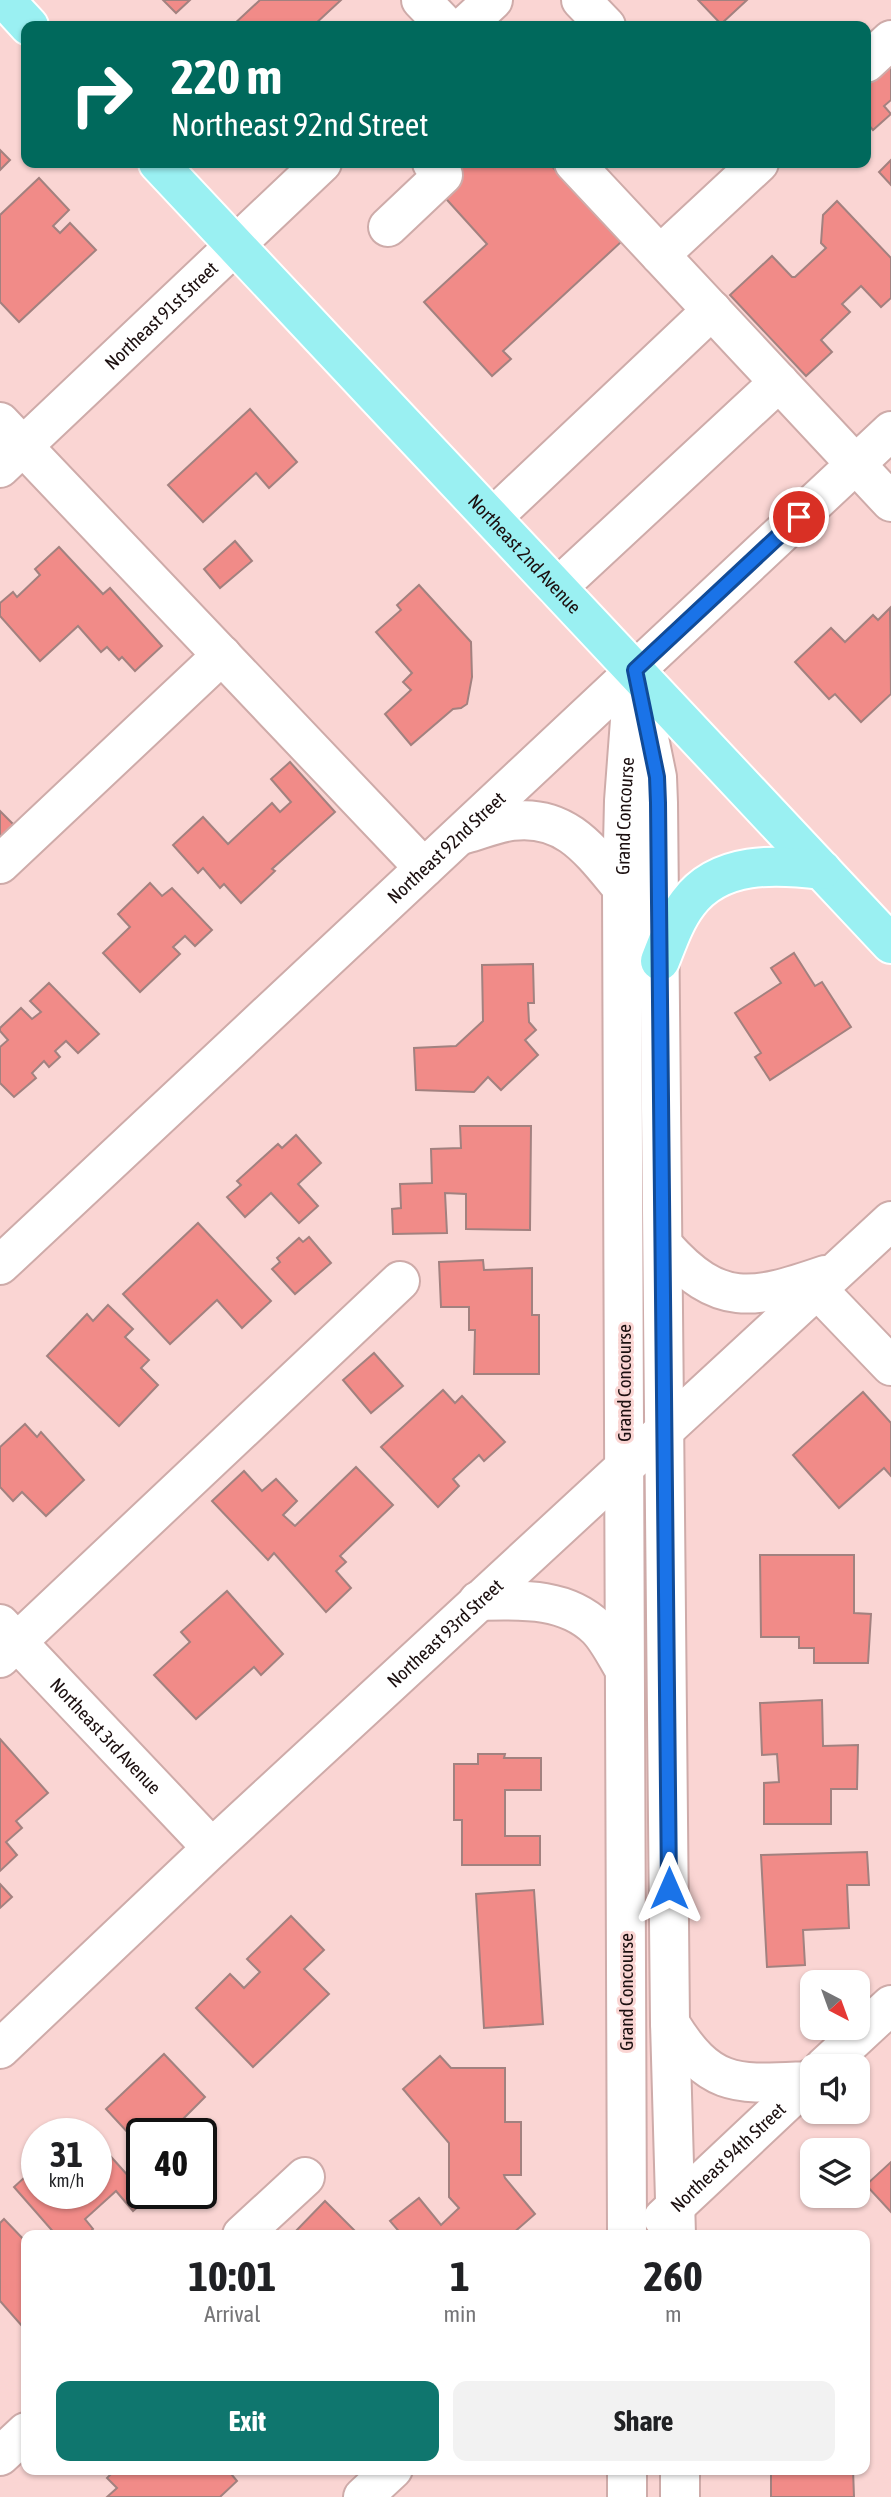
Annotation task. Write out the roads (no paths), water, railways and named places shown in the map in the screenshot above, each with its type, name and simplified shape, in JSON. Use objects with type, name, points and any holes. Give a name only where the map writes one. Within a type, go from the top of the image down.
[{"type":"main road","points":[[5,0],[24,21]]},
{"type":"main road","name":"Northeast 2nd Avenue","points":[[163,168],[891,944]]},
{"type":"main road","points":[[660,961],[677,920],[690,900],[707,884],[743,868],[792,866],[822,870]]},
{"type":"street","points":[[421,0],[441,21]]},
{"type":"street","points":[[470,21],[493,0]]},
{"type":"street","points":[[581,0],[601,21]]},
{"type":"street","points":[[871,58],[891,40]]},
{"type":"street","name":"Northeast 91st Street","points":[[8,445],[235,245],[317,168]]},
{"type":"street","points":[[388,227],[443,175],[437,168]]},
{"type":"street","points":[[579,168],[891,502]]},
{"type":"street","points":[[660,255],[754,168]]},
{"type":"street","points":[[492,518],[712,310]]},
{"type":"street","points":[[558,588],[779,382]]},
{"type":"street","name":"Northeast 92nd Street","points":[[0,1265],[891,431]]},
{"type":"street","points":[[8,445],[222,656],[425,868]]},
{"type":"street","points":[[0,864],[222,656]]},
{"type":"street","name":"Grand Concourse","points":[[626,2230],[622,888],[627,745],[635,670]]},
{"type":"street","name":"Grand Concourse","points":[[635,670],[657,777],[666,1429],[670,2023],[676,2220]]},
{"type":"street","points":[[459,835],[511,821],[539,820],[565,830],[589,848],[622,888]]},
{"type":"street","name":"Northeast 93rd Street","points":[[0,2049],[212,1848],[891,1221]]},
{"type":"street","points":[[664,1247],[683,1268],[707,1285],[733,1293],[777,1291],[827,1280],[891,1366]]},
{"type":"street","points":[[6,1641],[400,1281]]},
{"type":"street","points":[[478,1601],[520,1600],[575,1611],[599,1629],[624,1669]]},
{"type":"street","name":"Northeast 3rd Avenue","points":[[6,1641],[212,1848]]},
{"type":"street","name":"Northeast 94th Street","points":[[838,2054],[891,2005]]},
{"type":"street","points":[[670,2023],[684,2046],[702,2066],[724,2077],[752,2084],[800,2077]]},
{"type":"street","name":"Northeast 94th Street","points":[[655,2230],[676,2220],[800,2091]]},
{"type":"street","points":[[247,2230],[305,2177]]},
{"type":"street","points":[[0,2456],[21,2437]]},
{"type":"street","points":[[363,2497],[387,2475]]},
{"type":"street","points":[[627,2475],[627,2497]]},
{"type":"street","points":[[680,2475],[680,2497]]}]
